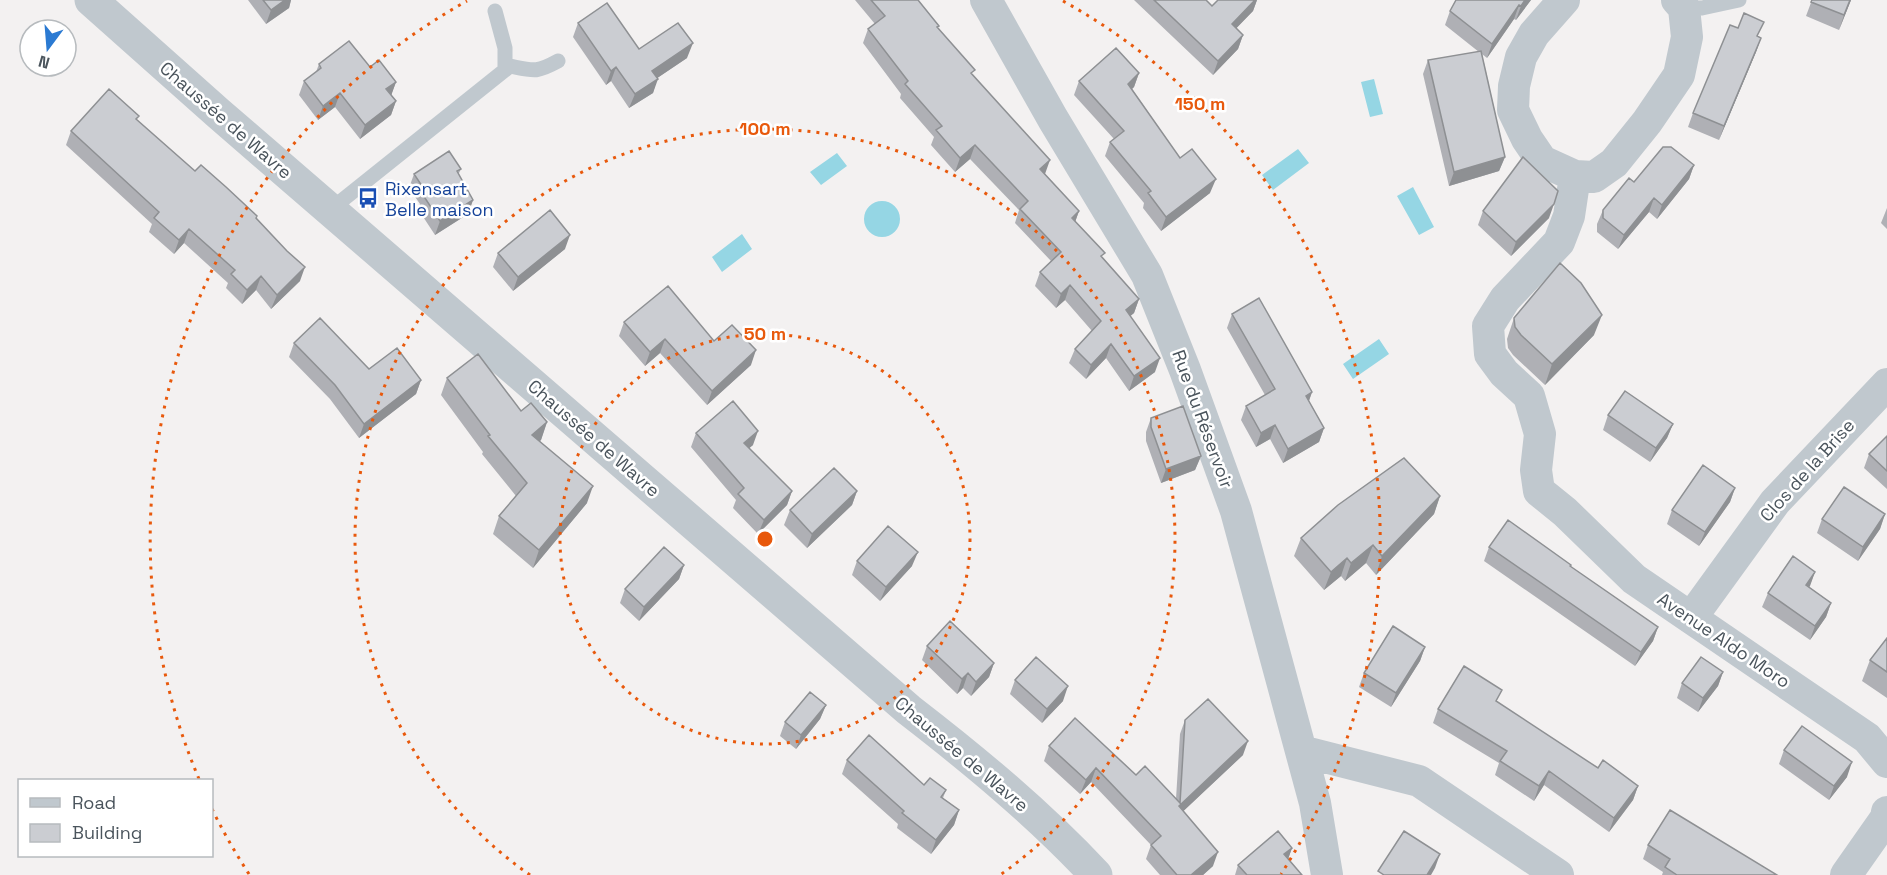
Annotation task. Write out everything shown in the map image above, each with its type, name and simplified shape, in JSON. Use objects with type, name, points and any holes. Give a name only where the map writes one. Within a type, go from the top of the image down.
[{"type":"street","name":"Chaussée de Wavre","points":[[91,0],[218,113],[909,710],[972,759],[1032,812],[1096,875]]},
{"type":"street","name":"Rue du Réservoir","points":[[986,0],[1053,119],[1148,275],[1236,511],[1315,803],[1327,875]]},
{"type":"street","points":[[1564,0],[1534,34],[1521,57],[1514,86],[1513,110],[1527,139],[1542,161],[1575,176],[1594,177],[1614,163],[1647,122],[1679,75],[1687,37],[1680,4]]},
{"type":"street","name":"Avenue Aldo Moro","points":[[1575,176],[1569,216],[1559,242],[1505,299],[1488,326],[1490,354],[1504,373],[1529,396],[1540,434],[1536,470],[1539,491],[1565,512],[1634,579],[1867,738],[1887,762]]},
{"type":"street","name":"Clos de la Brise","points":[[1691,618],[1775,502],[1887,384]]},
{"type":"street","points":[[1301,751],[1419,781],[1558,875]]},
{"type":"street","points":[[1846,875],[1886,818],[1887,812]]},
{"type":"lane","points":[[1680,4],[1702,8],[1739,0]]},
{"type":"lane","points":[[495,11],[505,48],[505,69]]},
{"type":"lane","points":[[330,210],[505,69],[510,66],[534,71],[558,61]]},
{"type":"water","points":[[1374,79],[1383,114],[1370,117],[1361,82]]},
{"type":"water","points":[[1298,149],[1309,163],[1273,190],[1262,175]]},
{"type":"water","points":[[837,153],[847,166],[821,185],[810,172]]},
{"type":"water","points":[[1413,187],[1434,227],[1419,235],[1397,196]]},
{"type":"water","points":[[882,201],[895,206],[900,219],[895,232],[882,237],[869,232],[864,219],[869,206]]},
{"type":"water","points":[[742,234],[752,249],[722,272],[712,257]]},
{"type":"water","points":[[1379,339],[1389,354],[1353,379],[1343,364]]},
{"type":"building","points":[[263,0],[285,0],[271,10]]},
{"type":"building","points":[[871,0],[918,0],[939,26],[937,27],[975,70],[971,73],[1050,160],[1040,169],[1079,211],[1072,218],[1105,253],[1101,256],[1139,299],[1126,310],[1160,358],[1134,376],[1111,344],[1091,365],[1075,349],[1101,321],[1070,285],[1061,294],[1040,272],[1061,252],[1020,209],[1028,201],[975,145],[960,158],[936,130],[942,126],[905,84],[908,81],[868,29],[885,16]]},
{"type":"building","points":[[1154,0],[1206,0],[1212,6],[1218,0],[1255,0],[1232,24],[1243,35],[1218,61]]},
{"type":"building","points":[[1456,0],[1525,0],[1521,6],[1519,5],[1492,44],[1450,11]]},
{"type":"building","points":[[1812,0],[1850,0],[1844,15],[1811,2]]},
{"type":"building","points":[[607,3],[639,49],[678,23],[693,43],[652,71],[658,79],[635,94],[616,67],[611,71],[578,23]]},
{"type":"building","points":[[1744,13],[1764,22],[1757,36],[1761,38],[1724,126],[1693,113],[1730,25],[1738,28]]},
{"type":"building","points":[[349,41],[370,67],[379,60],[396,82],[386,89],[396,101],[365,125],[340,93],[323,106],[304,81],[321,68],[319,64]]},
{"type":"building","points":[[1116,48],[1139,73],[1128,84],[1180,158],[1192,149],[1216,179],[1166,217],[1148,193],[1151,191],[1110,142],[1124,131],[1079,81]]},
{"type":"building","points":[[1481,51],[1505,157],[1454,172],[1428,60]]},
{"type":"building","points":[[109,89],[139,116],[136,119],[195,171],[201,165],[226,187],[305,267],[277,295],[261,276],[247,290],[231,274],[235,270],[189,229],[179,240],[154,218],[159,212],[71,131]]},
{"type":"building","points":[[1663,147],[1671,147],[1694,165],[1662,205],[1654,198],[1624,235],[1603,218],[1603,210],[1629,178],[1634,182]]},
{"type":"building","points":[[449,151],[461,169],[457,171],[473,200],[440,221],[423,195],[426,192],[414,174]]},
{"type":"building","points":[[1523,157],[1558,191],[1554,204],[1516,242],[1483,211]]},
{"type":"building","points":[[550,210],[570,235],[518,277],[498,253]]},
{"type":"building","points":[[1560,263],[1581,283],[1602,315],[1552,364],[1521,335],[1515,327],[1514,318]]},
{"type":"building","points":[[668,286],[714,341],[732,325],[756,350],[712,391],[665,339],[650,352],[624,322]]},
{"type":"building","points":[[1259,298],[1312,392],[1306,396],[1324,428],[1288,449],[1275,425],[1261,433],[1246,406],[1275,389],[1232,314]]},
{"type":"building","points":[[320,318],[369,369],[397,348],[421,380],[364,424],[335,385],[294,343]]},
{"type":"building","points":[[478,354],[521,411],[531,403],[547,422],[532,435],[593,486],[539,550],[499,516],[527,483],[488,436],[490,435],[447,378]]},
{"type":"building","points":[[1625,391],[1673,424],[1656,448],[1608,415]]},
{"type":"building","points":[[733,401],[758,431],[744,443],[792,491],[764,520],[738,494],[744,488],[696,433]]},
{"type":"building","points":[[1183,406],[1201,456],[1166,469],[1151,427],[1151,418]]},
{"type":"building","points":[[1887,436],[1887,471],[1869,454]]},
{"type":"building","points":[[1404,458],[1440,496],[1382,556],[1373,545],[1351,563],[1347,558],[1331,572],[1301,538],[1338,505]]},
{"type":"building","points":[[1703,465],[1735,488],[1705,532],[1672,510]]},
{"type":"building","points":[[834,468],[857,491],[812,534],[790,510]]},
{"type":"building","points":[[1844,487],[1885,514],[1863,547],[1822,519]]},
{"type":"building","points":[[1508,520],[1658,627],[1641,652],[1489,547]]},
{"type":"building","points":[[888,526],[918,552],[886,587],[857,561]]},
{"type":"building","points":[[664,547],[684,565],[644,607],[625,589]]},
{"type":"building","points":[[1793,556],[1815,572],[1806,585],[1831,603],[1815,626],[1768,593]]},
{"type":"building","points":[[950,621],[994,663],[976,682],[968,673],[962,679],[927,646]]},
{"type":"building","points":[[1393,626],[1425,647],[1396,693],[1364,673]]},
{"type":"building","points":[[1887,638],[1887,672],[1870,660]]},
{"type":"building","points":[[1036,657],[1068,686],[1047,709],[1015,680]]},
{"type":"building","points":[[1701,657],[1723,672],[1703,698],[1682,683]]},
{"type":"building","points":[[1464,666],[1502,690],[1496,701],[1598,768],[1603,760],[1638,786],[1614,818],[1549,771],[1539,786],[1500,761],[1507,751],[1438,709]]},
{"type":"building","points":[[810,692],[826,705],[801,735],[785,722]]},
{"type":"building","points":[[1208,699],[1248,741],[1179,806],[1218,852],[1191,875],[1177,875],[1151,845],[1161,836],[1096,768],[1086,780],[1049,746],[1075,718],[1136,775],[1145,766],[1180,803],[1185,720]]},
{"type":"building","points":[[1802,726],[1852,762],[1834,786],[1784,750]]},
{"type":"building","points":[[869,735],[924,785],[930,778],[946,790],[941,797],[959,810],[936,840],[902,813],[904,811],[847,760]]},
{"type":"building","points":[[1670,810],[1777,875],[1677,875],[1665,867],[1670,859],[1648,845]]},
{"type":"building","points":[[1278,831],[1292,848],[1284,854],[1302,875],[1247,875],[1238,865]]},
{"type":"building","points":[[1404,831],[1440,854],[1427,875],[1384,875],[1378,871]]},
{"type":"place","name":"Rixensart Belle maison","points":[[368,198]]}]
